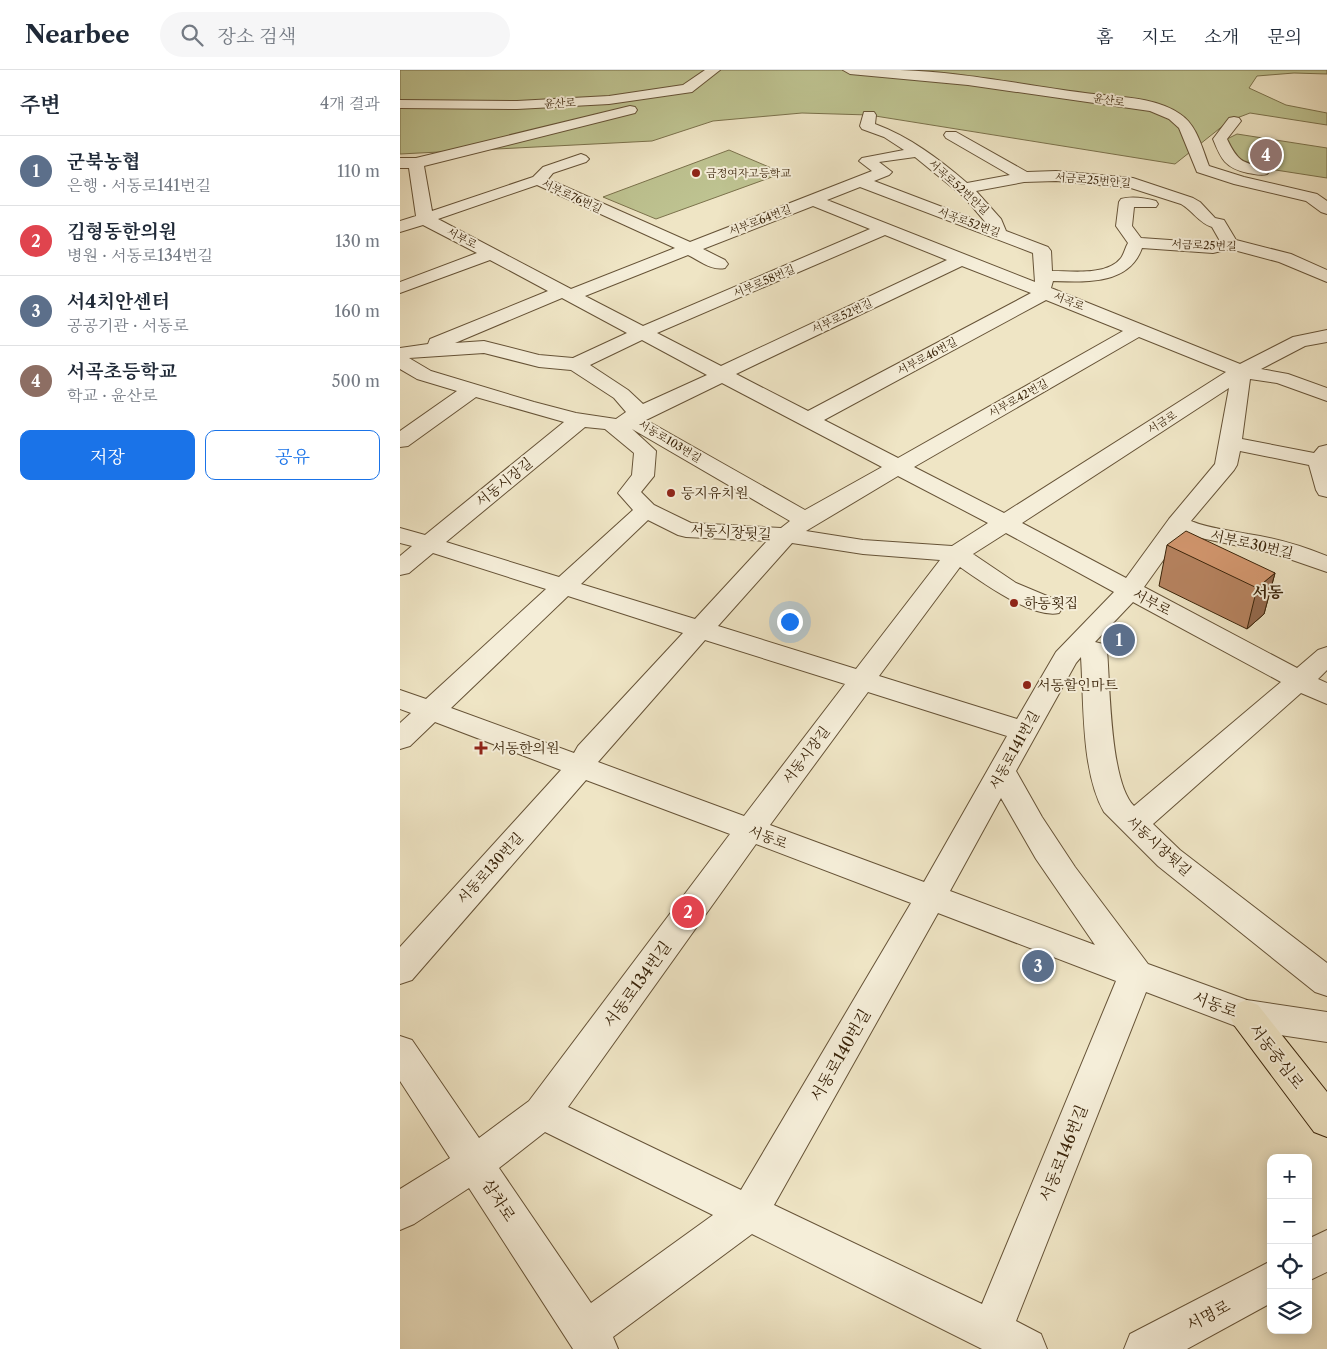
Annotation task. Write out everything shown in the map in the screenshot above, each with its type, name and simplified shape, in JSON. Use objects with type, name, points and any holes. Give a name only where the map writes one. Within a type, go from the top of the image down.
[{"type":"main road","name":"서동중심로","points":[[1246,1015],[1327,1120]]},
{"type":"street","name":"윤산로","points":[[400,104],[551,103],[609,100],[687,89],[714,70]]},
{"type":"street","name":"윤산로","points":[[850,70],[971,80],[1121,102],[1158,110],[1175,116],[1187,129],[1202,169],[1240,181],[1312,197],[1327,209]]},
{"type":"street","points":[[425,219],[408,163],[611,116],[687,89]]},
{"type":"street","points":[[551,103],[593,107],[611,116]]},
{"type":"street","name":"서곡로52번안길","points":[[869,115],[867,126],[890,134],[937,166],[992,216],[999,234]]},
{"type":"street","points":[[1234,121],[1220,139],[1230,161],[1234,165],[1276,173]]},
{"type":"street","points":[[951,134],[1024,177]]},
{"type":"street","name":"서부로64번길","points":[[567,293],[884,172],[868,162],[877,158],[918,152]]},
{"type":"street","points":[[538,180],[548,170],[581,159]]},
{"type":"street","name":"서금로25번안길","points":[[963,189],[1024,177],[1056,176],[1134,183],[1194,205],[1209,221],[1218,224],[1230,244]]},
{"type":"street","name":"서부로76번길","points":[[400,227],[538,180],[719,264]]},
{"type":"street","name":"서곡로52번길","points":[[858,181],[1039,249],[1042,252],[1044,286]]},
{"type":"street","name":"서곡로","points":[[813,200],[963,259],[1044,286],[1241,371],[1281,378],[1327,395]]},
{"type":"street","points":[[1044,286],[1113,272],[1128,261],[1136,243],[1124,226],[1126,202],[1150,204]]},
{"type":"street","name":"서부로","points":[[425,219],[1005,523],[1327,695]]},
{"type":"street","name":"서부로58번길","points":[[642,333],[886,228]]},
{"type":"street","name":"서금로25번길","points":[[1136,243],[1213,248],[1230,244],[1285,258],[1327,277]]},
{"type":"street","points":[[400,288],[492,253]]},
{"type":"street","name":"서부로52번길","points":[[722,375],[734,367],[963,259]]},
{"type":"street","name":"서부로46번길","points":[[807,420],[1044,286]]},
{"type":"street","points":[[420,350],[567,293]]},
{"type":"street","name":"서부로42번길","points":[[897,468],[1140,329]]},
{"type":"street","points":[[576,364],[642,333]]},
{"type":"street","name":"서금로","points":[[1005,523],[1241,371],[1300,341],[1327,336]]},
{"type":"street","name":"서동로103번길","points":[[400,354],[420,350],[484,347],[539,361],[576,364],[621,394],[637,409],[635,422],[795,527]]},
{"type":"street","name":"서동시장뒷길","points":[[400,361],[424,375],[580,420],[611,424],[645,451],[643,476],[630,493],[646,510],[686,530],[795,527],[863,547],[957,554]]},
{"type":"street","points":[[1129,590],[1177,524],[1226,465],[1241,371]]},
{"type":"street","points":[[611,424],[622,424],[636,415],[722,375]]},
{"type":"street","points":[[400,441],[474,389]]},
{"type":"street","name":"서동시장길","points":[[400,568],[580,420]]},
{"type":"street","points":[[1231,443],[1323,456],[1327,490]]},
{"type":"street","points":[[581,767],[588,753],[699,629],[795,527],[897,468]]},
{"type":"street","points":[[400,739],[646,510]]},
{"type":"street","points":[[1005,523],[957,554],[1006,588],[1050,607]]},
{"type":"street","name":"서부로30번길","points":[[1177,524],[1190,530],[1271,546],[1327,565]]},
{"type":"street","points":[[400,535],[1024,731]]},
{"type":"street","name":"서동시장길","points":[[750,830],[957,554]]},
{"type":"street","name":"서동로141번길","points":[[931,898],[1065,658],[1129,590]]},
{"type":"street","name":"서동시장뒷길","points":[[1094,650],[1102,760],[1114,804],[1169,858],[1327,982]]},
{"type":"street","points":[[1133,824],[1327,656]]},
{"type":"street","name":"서동로","points":[[400,699],[1246,1015],[1327,1027]]},
{"type":"street","name":"서동로130번길","points":[[400,970],[581,767]]},
{"type":"street","points":[[1002,771],[1020,808],[1045,848],[1087,911],[1136,974]]},
{"type":"street","name":"서동로134번길","points":[[400,1211],[475,1163],[542,1113],[750,830]]},
{"type":"street","name":"서동로140번길","points":[[591,1341],[749,1213],[931,898]]},
{"type":"street","name":"서동로146번길","points":[[991,1332],[1136,974]]},
{"type":"street","name":"삼차로","points":[[400,1050],[591,1341]]},
{"type":"street","points":[[542,1113],[964,1317],[1026,1349]]},
{"type":"street","points":[[1312,1259],[1327,1250]]},
{"type":"street","name":"서명로","points":[[1145,1349],[1267,1283]]},
{"type":"green space","points":[[400,70],[1327,70],[1327,74],[1294,73],[1257,76],[1249,88],[1286,105],[1327,113],[1327,125],[1250,113],[1229,121],[1175,164],[869,115],[802,113],[713,121],[652,141],[400,154]]},
{"type":"green space","points":[[1237,134],[1327,148],[1327,178],[1237,164],[1225,140]]},
{"type":"green space","points":[[729,150],[783,173],[656,219],[603,197]]},
{"type":"building","points":[[1186,531],[1275,573],[1257,588],[1167,545]]},
{"type":"place","name":"서곡초등학교","points":[[1266,155]]},
{"type":"place","name":"금정여자고등학교","points":[[696,173]]},
{"type":"place","name":"둥지유치원","points":[[671,493]]},
{"type":"place","name":"하동횟집","points":[[1014,603]]},
{"type":"place","name":"군북농협","points":[[1119,640]]},
{"type":"place","name":"서동할인마트","points":[[1027,685]]},
{"type":"place","name":"서동한의원","points":[[481,748]]},
{"type":"place","name":"김형동한의원","points":[[688,912]]},
{"type":"place","name":"서4치안센터","points":[[1038,966]]},
{"type":"district","name":"서동","points":[[1268,592]]}]
